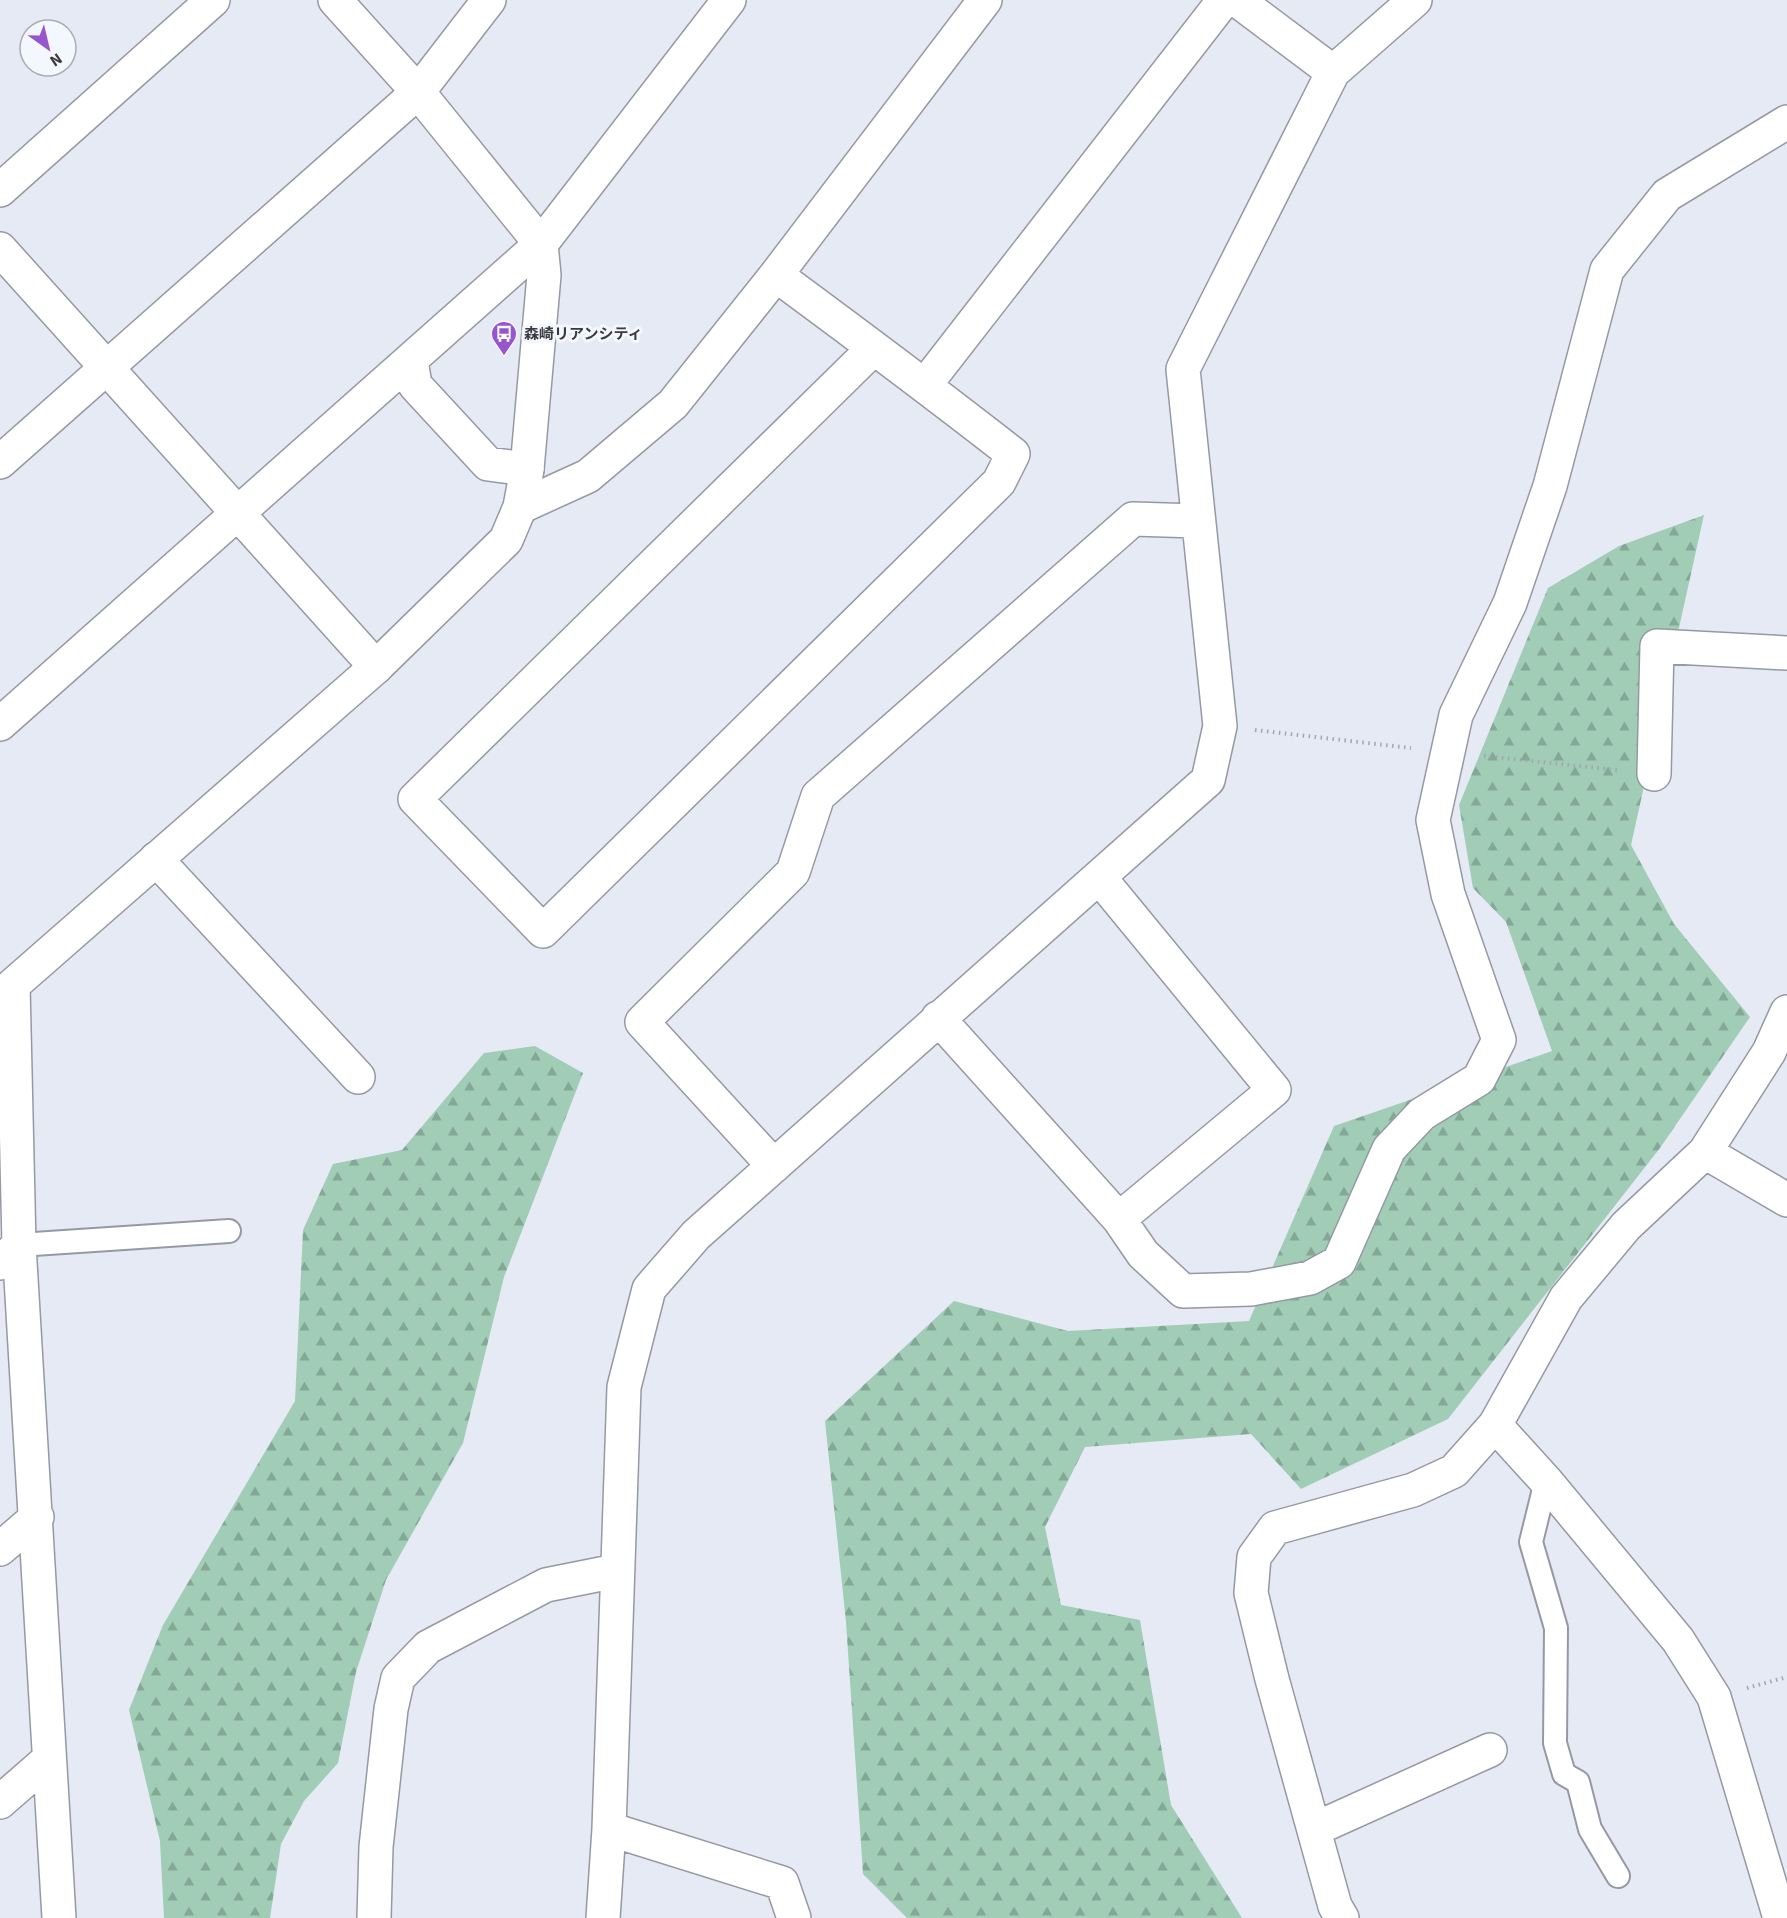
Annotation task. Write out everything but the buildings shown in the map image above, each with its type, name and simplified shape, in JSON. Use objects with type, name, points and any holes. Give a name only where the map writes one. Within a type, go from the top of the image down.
[{"type":"street","points":[[0,190],[213,0]]},
{"type":"street","points":[[59,1918],[48,1760],[37,1517],[10,1254],[4,984],[156,859],[376,667],[506,540],[520,507],[526,469],[544,275],[541,244],[418,92],[335,0]]},
{"type":"street","points":[[0,462],[418,92],[489,0]]},
{"type":"street","points":[[0,724],[541,244],[729,0]]},
{"type":"street","points":[[520,507],[588,476],[673,404],[776,275],[985,0]]},
{"type":"street","points":[[925,385],[1224,0]]},
{"type":"street","points":[[1237,0],[1333,72]]},
{"type":"street","points":[[603,1918],[609,1829],[615,1571],[624,1387],[648,1289],[696,1235],[938,1017],[1208,780],[1220,726],[1183,369],[1333,72],[1415,0]]},
{"type":"street","points":[[938,1017],[1119,1219],[1143,1254],[1183,1291],[1251,1289],[1310,1278],[1339,1262],[1389,1149],[1422,1114],[1479,1079],[1499,1040],[1448,894],[1432,820],[1456,715],[1510,603],[1550,486],[1607,270],[1667,195],[1787,122]]},
{"type":"street","points":[[0,249],[376,667]]},
{"type":"street","points":[[776,275],[925,385],[1013,454],[999,482],[543,931],[415,799],[874,348]]},
{"type":"street","points":[[411,360],[415,385],[488,464],[526,469]]},
{"type":"street","points":[[774,1166],[642,1022],[793,872],[818,796],[1133,519],[1197,520]]},
{"type":"street","points":[[1654,774],[1657,646],[1787,653]]},
{"type":"street","points":[[156,859],[358,1077]]},
{"type":"street","points":[[1099,877],[1274,1090],[1119,1219]]},
{"type":"street","points":[[1342,1918],[1335,1906],[1272,1679],[1251,1593],[1254,1557],[1275,1528],[1413,1490],[1454,1471],[1495,1425],[1566,1298],[1626,1226],[1705,1152],[1769,1052],[1787,1012]]},
{"type":"street","points":[[1705,1152],[1787,1200]]},
{"type":"street","points":[[1495,1425],[1546,1481],[1678,1640],[1714,1698],[1780,1918]]},
{"type":"street","points":[[0,1549],[37,1517]]},
{"type":"street","points":[[374,1918],[376,1847],[391,1709],[399,1678],[428,1647],[546,1585],[615,1571]]},
{"type":"street","points":[[1315,1829],[1490,1750]]},
{"type":"street","points":[[0,1802],[48,1760]]},
{"type":"street","points":[[609,1829],[782,1883],[794,1918]]},
{"type":"lane","points":[[10,1254],[229,1232]]},
{"type":"lane","points":[[1546,1481],[1531,1542],[1556,1628],[1555,1743],[1564,1774],[1578,1782],[1590,1829],[1618,1876]]},
{"type":"green space","points":[[1704,515],[1631,845],[1674,924],[1750,1017],[1660,1148],[1448,1419],[1301,1489],[1251,1434],[1085,1447],[1045,1527],[1061,1605],[1140,1620],[1171,1805],[1242,1918],[907,1918],[863,1874],[846,1622],[825,1421],[954,1301],[1068,1331],[1249,1321],[1334,1126],[1552,1051],[1506,922],[1473,888],[1459,805],[1548,588],[1619,546]]},
{"type":"green space","points":[[535,1046],[583,1073],[504,1277],[463,1443],[386,1580],[356,1672],[338,1763],[304,1801],[281,1844],[270,1918],[164,1918],[160,1841],[129,1710],[163,1625],[295,1401],[303,1230],[333,1164],[402,1150],[484,1053]]},
{"type":"place","name":"森崎リアンシティ","points":[[504,357]]}]
